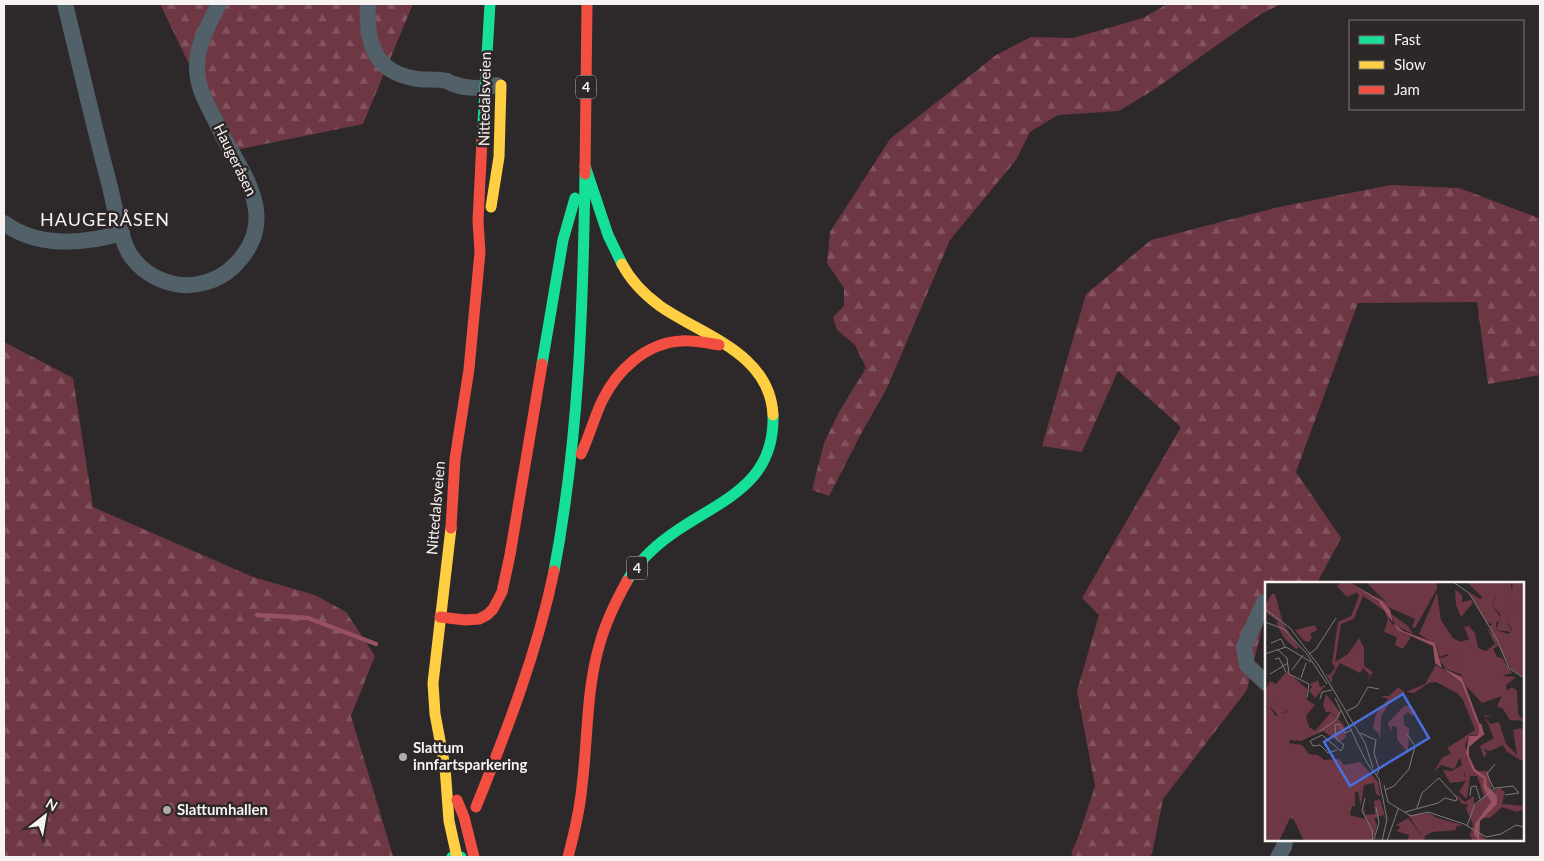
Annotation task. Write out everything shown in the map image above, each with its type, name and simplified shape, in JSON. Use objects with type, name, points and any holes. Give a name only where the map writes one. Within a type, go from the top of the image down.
[{"type":"main road","name":"Nittedalsveien","points":[[480,252],[497,179],[490,4]]},
{"type":"main road","name":"4","points":[[476,807],[510,723],[539,632],[555,565],[570,473],[581,348],[587,4]]},
{"type":"main road","name":"Nittedalsveien","points":[[474,857],[464,817],[445,767],[437,731],[433,699],[434,671],[450,540],[455,459],[470,369],[480,252],[478,221],[494,80]]},
{"type":"main road","name":"4","points":[[568,857],[577,829],[582,797],[595,658],[616,599],[637,568],[654,548],[672,534],[732,497],[747,485],[761,466],[769,450],[773,431],[773,420],[767,390],[759,374],[752,366],[728,346],[665,310],[645,294],[619,261],[585,166]]},
{"type":"main road","name":"4","points":[[440,617],[463,620],[479,619],[491,611],[500,596],[506,577],[563,240],[585,166]]},
{"type":"main road","name":"4","points":[[570,473],[588,441],[606,394],[618,377],[634,360],[652,349],[680,341],[728,346]]},
{"type":"main road","name":"Nittedalsveien","points":[[445,767],[449,821],[457,857]]},
{"type":"street","name":"Haugeråsen","points":[[65,4],[122,233],[129,252],[142,268],[157,278],[174,284],[188,285],[205,283],[233,268],[243,257],[257,226],[257,212],[253,193],[221,132],[198,80],[196,64],[199,48],[219,4]]},
{"type":"street","points":[[368,4],[370,43],[382,63],[396,73],[425,80],[446,81],[454,76],[494,80]]},
{"type":"street","points":[[4,223],[11,229],[27,235],[43,240],[62,242],[107,237],[122,233]]},
{"type":"street","points":[[1264,602],[1244,647],[1247,665],[1265,682]]},
{"type":"street","points":[[1278,857],[1284,847],[1284,841]]},
{"type":"green space","points":[[160,4],[413,4],[363,124],[231,151]]},
{"type":"green space","points":[[1167,4],[1281,4],[1261,14],[1155,89],[1119,111],[1058,115],[1030,132],[1016,160],[950,240],[887,388],[829,496],[812,490],[824,443],[839,412],[866,368],[855,345],[837,330],[833,317],[844,306],[844,288],[827,263],[830,232],[890,139],[996,55],[1031,37],[1073,38],[1143,18]]},
{"type":"green space","points":[[1391,185],[1459,188],[1539,218],[1540,375],[1488,384],[1477,302],[1358,303],[1296,472],[1341,538],[1318,582],[1265,582],[1265,615],[1247,690],[1163,799],[1152,854],[1149,857],[1074,857],[1071,854],[1095,786],[1077,691],[1099,615],[1082,598],[1181,427],[1118,371],[1082,452],[1042,446],[1086,294],[1151,240],[1279,207]]},
{"type":"green space","points":[[4,342],[73,378],[93,507],[253,577],[315,595],[346,612],[375,656],[351,716],[392,857],[4,857]]},
{"type":"waterway","points":[[257,615],[308,618],[376,644]]},
{"type":"traffic: fast","points":[[482,140],[490,4]]},
{"type":"traffic: fast","points":[[585,166],[608,235],[622,264]]},
{"type":"traffic: fast","points":[[554,571],[569,472],[578,373],[583,274],[585,174]]},
{"type":"traffic: fast","points":[[542,364],[563,240],[575,198]]},
{"type":"traffic: fast","points":[[627,581],[647,555],[659,544],[726,500],[755,475],[765,459],[771,439],[773,415]]},
{"type":"traffic: fast","points":[[452,857],[461,857]]},
{"type":"traffic: slow","points":[[491,207],[499,157],[501,85]]},
{"type":"traffic: slow","points":[[622,264],[634,282],[654,302],[714,337],[747,361],[760,376],[769,394],[773,415]]},
{"type":"traffic: slow","points":[[451,528],[433,683],[435,714],[445,767],[449,821],[457,857]]},
{"type":"traffic: jam","points":[[585,174],[587,4]]},
{"type":"traffic: jam","points":[[451,528],[455,459],[469,369],[480,252],[478,221],[482,140]]},
{"type":"traffic: jam","points":[[581,454],[599,407],[608,390],[624,369],[634,360],[656,347],[668,343],[690,341],[719,345]]},
{"type":"traffic: jam","points":[[440,617],[465,620],[479,619],[493,609],[502,592],[542,364]]},
{"type":"traffic: jam","points":[[476,807],[510,720],[530,661],[554,571]]},
{"type":"traffic: jam","points":[[568,857],[581,795],[595,660],[608,619],[627,581]]},
{"type":"traffic: jam","points":[[457,800],[464,817],[474,857]]},
{"type":"place","name":"Slattum innfartsparkering","points":[[403,757]]},
{"type":"place","name":"Slattumhallen","points":[[167,810]]},
{"type":"district","name":"HAUGERÅSEN","points":[[105,220]]}]
